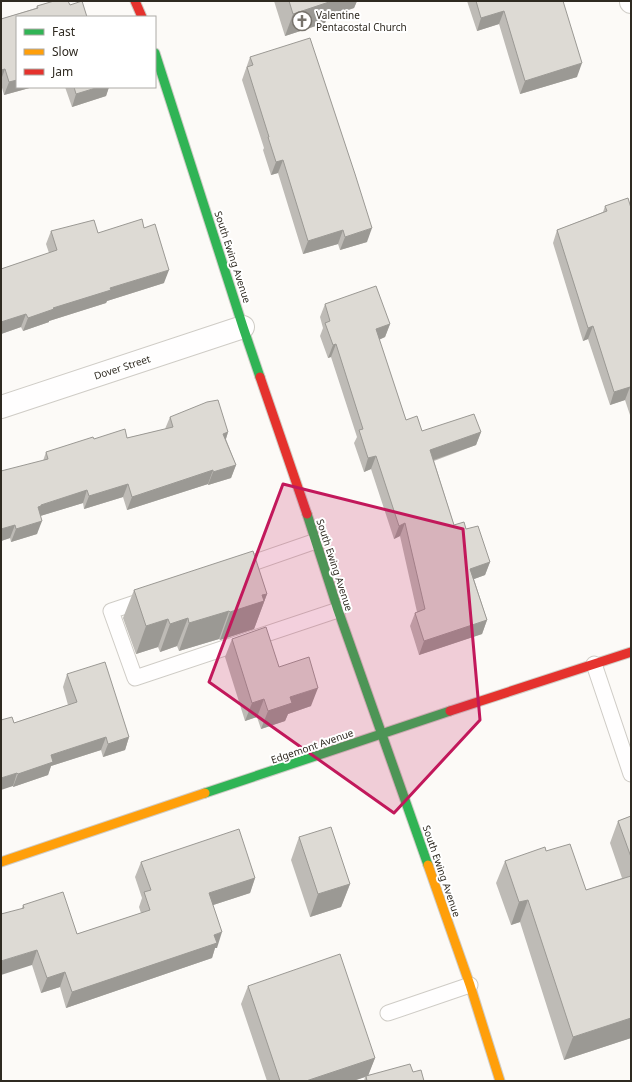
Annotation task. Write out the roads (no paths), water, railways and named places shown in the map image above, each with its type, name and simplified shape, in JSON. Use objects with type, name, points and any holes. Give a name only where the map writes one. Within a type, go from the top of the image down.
[{"type":"street","points":[[135,1],[142,16]]},
{"type":"street","name":"South Ewing Avenue","points":[[156,56],[243,327],[338,610],[470,985],[500,1081]]},
{"type":"street","name":"Dover Street","points":[[1,407],[243,327]]},
{"type":"street","name":"Edgemont Avenue","points":[[1,862],[382,733],[631,652]]},
{"type":"lane","points":[[224,573],[316,541]]},
{"type":"lane","points":[[164,593],[111,611],[135,678],[338,610]]},
{"type":"lane","points":[[594,664],[631,774]]},
{"type":"lane","points":[[388,1013],[470,985]]},
{"type":"place","name":"Valentine Pentacostal Church","points":[[302,21]]}]
